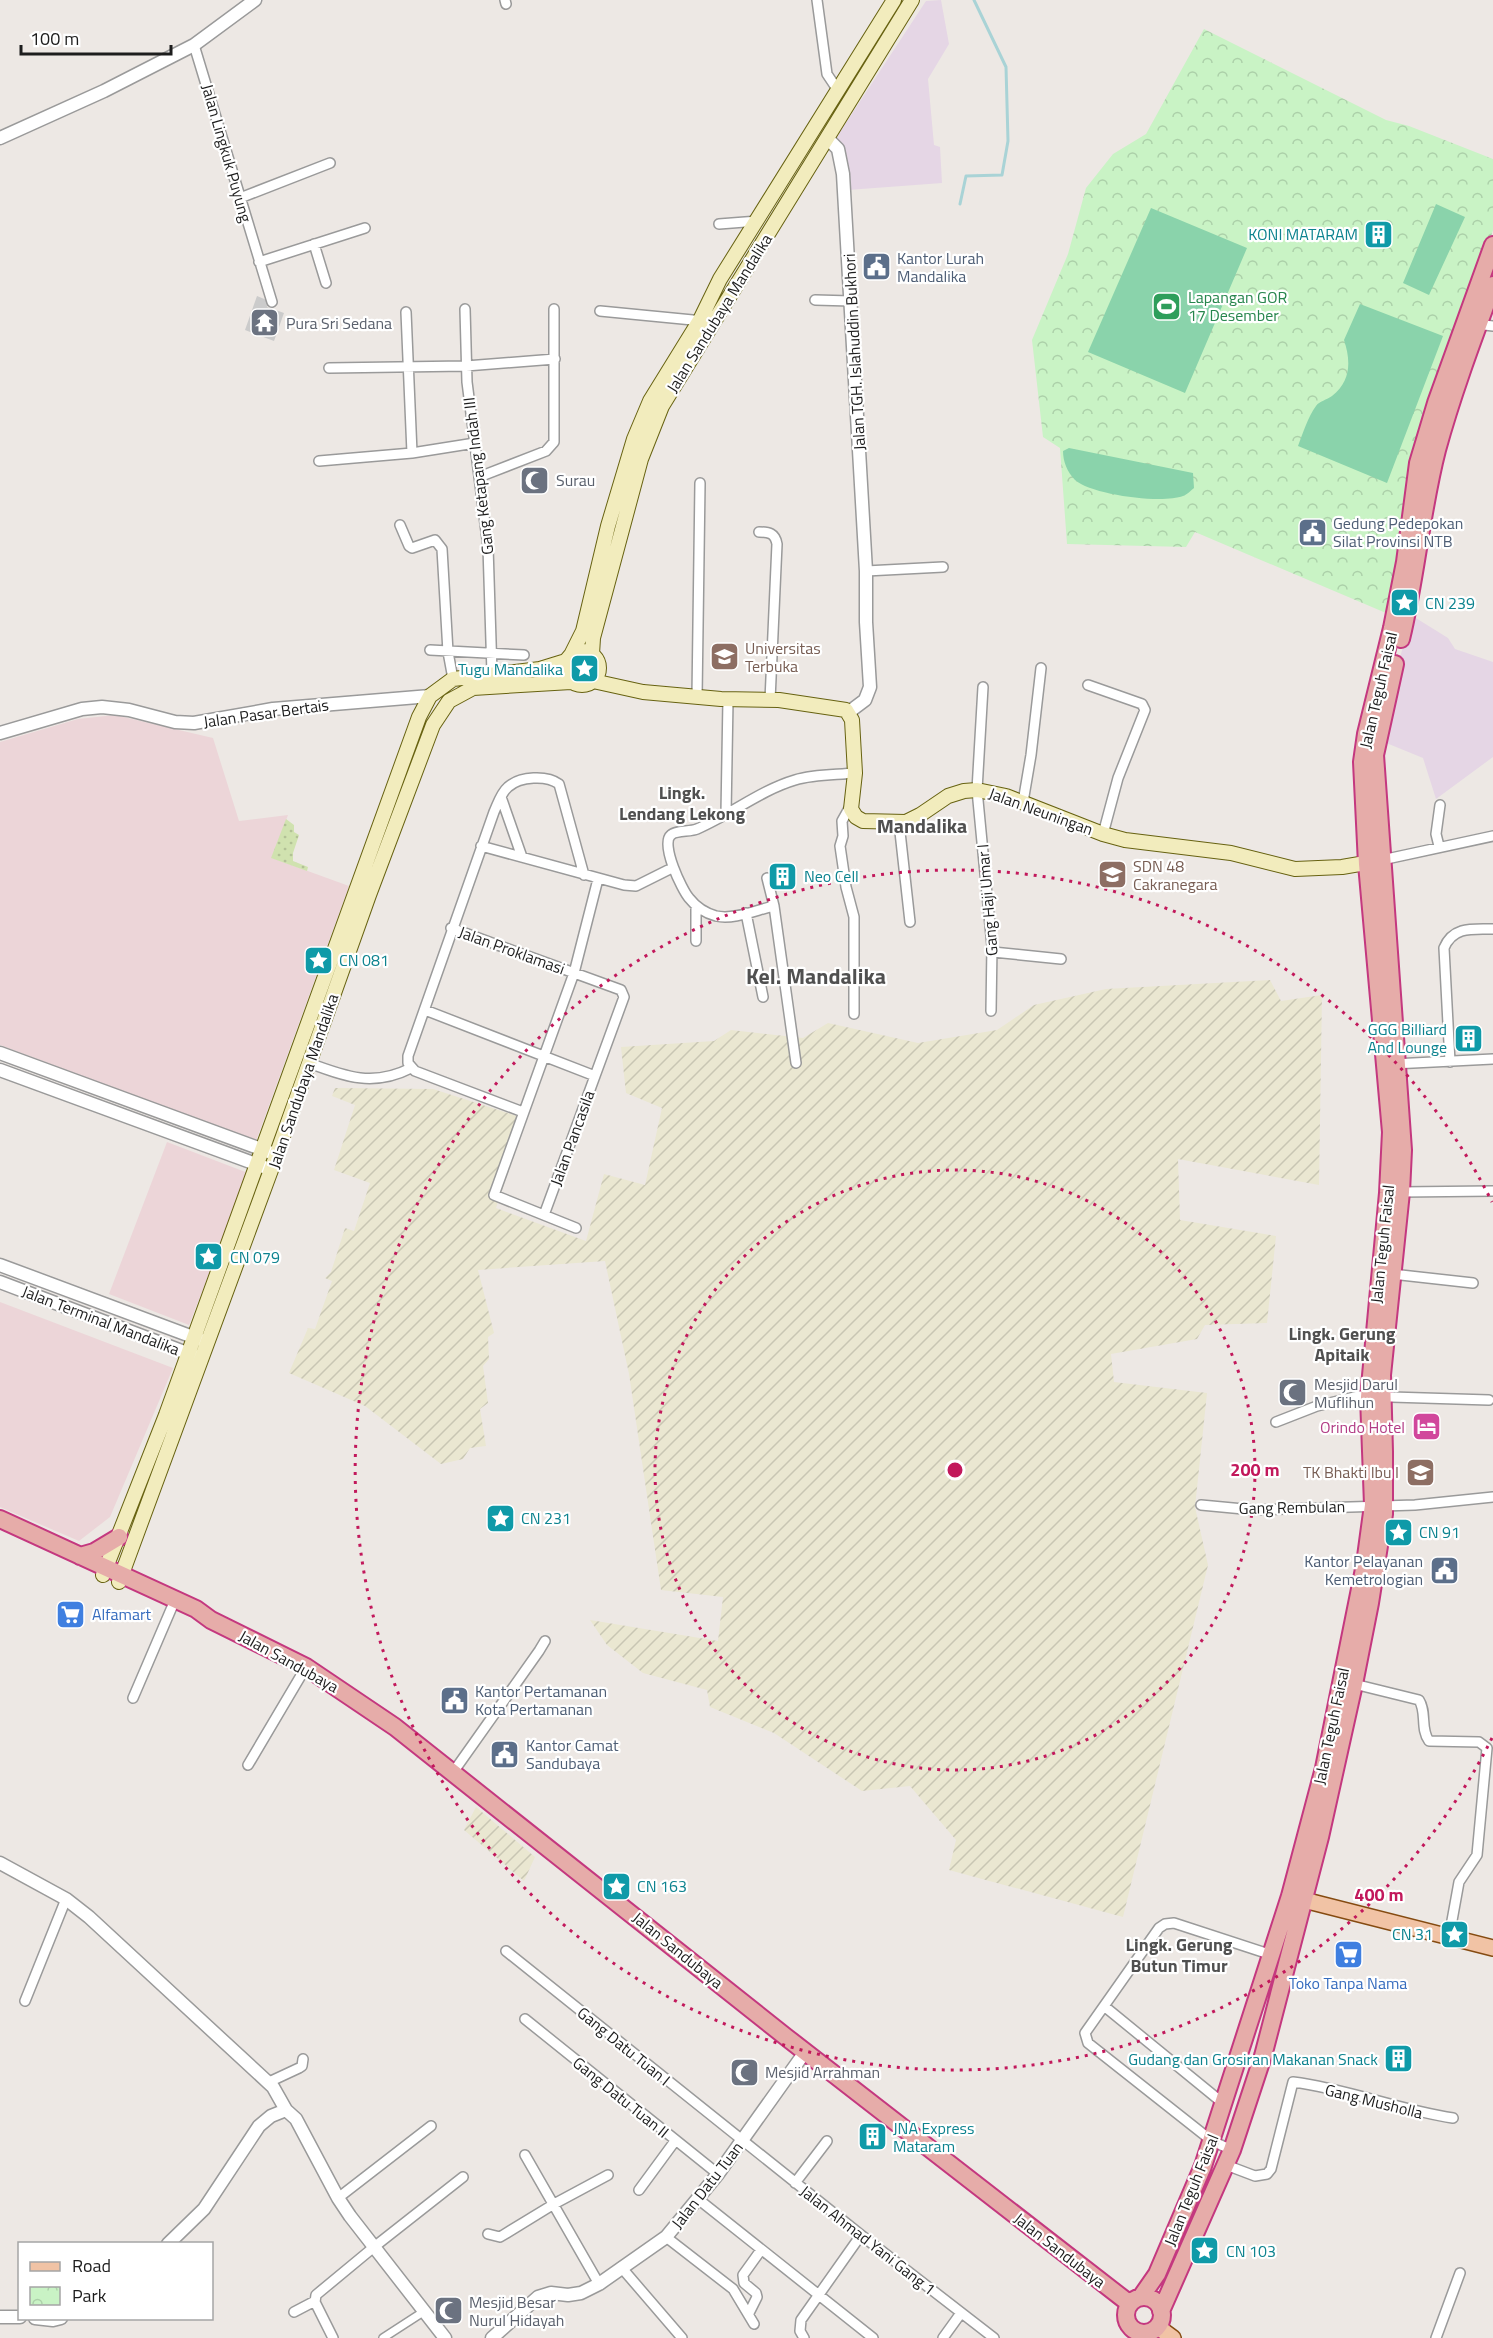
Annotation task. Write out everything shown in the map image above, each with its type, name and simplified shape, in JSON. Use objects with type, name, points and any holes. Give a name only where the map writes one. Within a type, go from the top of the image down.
[{"type":"highway","name":"Jalan Teguh Faisal","points":[[1479,324],[1493,245]]},
{"type":"highway","name":"Jalan Teguh Faisal","points":[[1375,1396],[1392,1274],[1403,1150],[1392,1064],[1375,862],[1362,791],[1366,734],[1401,583],[1418,463],[1479,324],[1493,285]]},
{"type":"highway","name":"Jalan Teguh Faisal","points":[[1160,2319],[1229,2157],[1263,2056],[1298,1930],[1297,1898],[1378,1505],[1384,1452],[1375,1396],[1390,1167],[1392,1064]]},
{"type":"highway","name":"Jalan Teguh Faisal","points":[[1135,2301],[1157,2274],[1212,2141],[1272,1955],[1320,1837],[1354,1684],[1381,1538],[1378,1505]]},
{"type":"highway","name":"Jalan Sandubaya","points":[[0,1519],[80,1556],[172,1607],[192,1616],[211,1620]]},
{"type":"highway","name":"Jalan Sandubaya","points":[[0,1528],[196,1609],[211,1620],[306,1667],[370,1708],[453,1771],[805,2052],[1135,2301]]},
{"type":"highway","points":[[80,1556],[119,1537]]},
{"type":"highway","points":[[1242,2048],[1263,2056]]},
{"type":"highway","points":[[1152,2299],[1160,2319],[1149,2333],[1130,2333],[1125,2316],[1135,2301],[1152,2299]]},
{"type":"main road","points":[[894,0],[720,279],[700,320],[650,401],[634,439],[608,526],[583,631],[564,669],[566,676],[578,685],[593,681],[643,692],[728,700],[770,700],[842,708],[849,712],[852,720],[855,773],[851,805],[853,815],[859,820],[899,824]]},
{"type":"main road","name":"Jalan Sandubaya Mandalika","points":[[592,654],[593,638],[649,437],[676,381],[912,0]]},
{"type":"main road","points":[[823,112],[837,122]]},
{"type":"main road","points":[[201,1340],[262,1150],[358,902],[397,775],[418,717],[430,696],[453,679],[540,669],[568,658],[578,651],[592,654],[597,660],[598,675],[593,681]]},
{"type":"main road","name":"Jalan Sandubaya Mandalika","points":[[112,1575],[201,1340],[277,1155],[309,1063],[358,902],[412,780],[433,725],[443,707],[456,696],[483,686],[572,682]]},
{"type":"main road","points":[[397,775],[412,780]]},
{"type":"main road","name":"Jalan Neuningan","points":[[899,824],[914,819],[948,796],[977,790],[998,793],[1103,834],[1136,842],[1242,855],[1288,869],[1375,862]]},
{"type":"main road","points":[[112,1575],[119,1537],[196,1356]]},
{"type":"main road","points":[[1297,1898],[1493,1948]]},
{"type":"main road","points":[[1160,2319],[1173,2338]]},
{"type":"street","points":[[0,138],[104,91],[194,45],[255,0]]},
{"type":"street","points":[[817,0],[827,74],[837,89]]},
{"type":"street","name":"Jalan Lingkuk Puyung","points":[[194,45],[272,302]]},
{"type":"street","name":"Jalan TGH. Islahuddin Bukhori","points":[[827,138],[838,149],[842,167],[867,572],[866,622],[870,687],[866,700],[849,712]]},
{"type":"street","points":[[240,198],[330,163]]},
{"type":"street","points":[[720,224],[758,221]]},
{"type":"street","points":[[259,262],[365,228]]},
{"type":"street","points":[[314,244],[326,283]]},
{"type":"street","points":[[815,300],[851,301]]},
{"type":"street","name":"Gang Ketapang Indah III","points":[[465,309],[466,366],[488,547],[492,673]]},
{"type":"street","points":[[479,477],[546,451],[553,445],[556,437],[554,309]]},
{"type":"street","points":[[600,311],[714,322]]},
{"type":"street","points":[[406,312],[412,453]]},
{"type":"street","points":[[329,368],[466,366],[555,359]]},
{"type":"street","points":[[319,461],[412,453],[475,443]]},
{"type":"street","points":[[697,697],[700,483]]},
{"type":"street","points":[[400,525],[412,548],[435,540],[439,543],[448,652],[453,679]]},
{"type":"street","points":[[759,532],[771,533],[777,544],[770,700]]},
{"type":"street","points":[[867,572],[943,567]]},
{"type":"street","points":[[430,650],[524,655]]},
{"type":"street","points":[[1023,802],[1031,756],[1041,668]]},
{"type":"street","points":[[1088,685],[1142,704],[1145,710],[1118,778],[1103,834]]},
{"type":"street","name":"Gang Haji Umar I","points":[[983,687],[977,790],[993,952],[991,1011]]},
{"type":"street","name":"Jalan Pasar Bertais","points":[[0,733],[71,711],[102,706],[129,710],[175,722],[194,723],[273,708],[430,696]]},
{"type":"street","points":[[726,814],[728,700]]},
{"type":"street","points":[[774,906],[721,916],[708,913],[696,906],[686,895],[678,878],[667,843],[669,837],[694,830],[797,779],[855,773]]},
{"type":"street","points":[[523,1112],[411,1068],[408,1056],[481,846],[501,797],[509,786],[520,781],[545,778],[559,784],[584,875]]},
{"type":"street","points":[[501,797],[522,857]]},
{"type":"street","points":[[851,805],[842,821],[843,838],[840,846],[846,887],[854,917],[854,1014]]},
{"type":"street","points":[[1439,846],[1436,834],[1440,805]]},
{"type":"street","points":[[899,824],[910,922]]},
{"type":"street","points":[[1375,862],[1439,846],[1493,836]]},
{"type":"street","points":[[481,846],[598,879],[636,886],[668,870]]},
{"type":"street","points":[[767,878],[774,906],[796,1063]]},
{"type":"street","points":[[576,1228],[494,1195],[574,972],[598,879]]},
{"type":"street","points":[[696,906],[696,941]]},
{"type":"street","points":[[746,913],[763,997]]},
{"type":"street","name":"Jalan Proklamasi","points":[[451,928],[618,988],[624,995],[595,1076]]},
{"type":"street","points":[[1450,1062],[1444,948],[1450,938],[1461,931],[1493,929]]},
{"type":"street","points":[[993,952],[1061,959]]},
{"type":"street","name":"Jalan Pancasila","points":[[425,1010],[595,1076],[544,1215]]},
{"type":"street","points":[[0,1053],[277,1155]]},
{"type":"street","points":[[1392,1064],[1493,1059]]},
{"type":"street","points":[[309,1063],[358,1079],[378,1079],[399,1075],[411,1068]]},
{"type":"street","points":[[0,1070],[271,1170]]},
{"type":"street","points":[[1401,1192],[1493,1191]]},
{"type":"street","points":[[0,1265],[201,1340]]},
{"type":"street","points":[[1392,1274],[1473,1283]]},
{"type":"street","name":"Jalan Terminal Mandalika","points":[[0,1282],[196,1356]]},
{"type":"street","points":[[1276,1422],[1333,1401],[1359,1396],[1489,1400]]},
{"type":"street","name":"Gang Rembulan","points":[[1201,1504],[1254,1510],[1415,1505],[1493,1497]]},
{"type":"street","points":[[133,1698],[172,1607]]},
{"type":"street","points":[[453,1771],[544,1641]]},
{"type":"street","points":[[248,1765],[306,1667]]},
{"type":"street","points":[[1354,1684],[1419,1700],[1424,1707],[1425,1735],[1429,1741],[1487,1743],[1477,1855],[1459,1882],[1449,1937]]},
{"type":"street","points":[[0,1863],[66,1899],[112,1937],[269,2082],[286,2110],[296,2120],[338,2198],[445,2338]]},
{"type":"street","points":[[25,2001],[66,1899]]},
{"type":"street","points":[[1229,2157],[1088,2043],[1084,2035],[1159,1928],[1167,1923],[1174,1923],[1272,1955]]},
{"type":"street","name":"Gang Datu Tuan I","points":[[506,1951],[742,2140]]},
{"type":"street","points":[[1104,2006],[1224,2104]]},
{"type":"street","name":"Gang Datu Tuan II","points":[[525,2019],[718,2174]]},
{"type":"street","name":"Jalan Datu Tuan","points":[[492,2338],[542,2295],[574,2294],[599,2284],[666,2237],[718,2174],[805,2052]]},
{"type":"street","points":[[269,2082],[302,2066],[303,2059]]},
{"type":"street","name":"Gang Musholla","points":[[1229,2157],[1255,2176],[1267,2174],[1271,2169],[1292,2086],[1295,2082],[1453,2118]]},
{"type":"street","points":[[170,2242],[204,2210],[259,2126],[271,2116],[286,2110]]},
{"type":"street","points":[[338,2198],[431,2126]]},
{"type":"street","name":"Jalan Ahmad Yani Gang 1","points":[[742,2140],[994,2338]]},
{"type":"street","points":[[795,2183],[826,2140]]},
{"type":"street","points":[[639,2190],[675,2141]]},
{"type":"street","points":[[525,2155],[599,2284]]},
{"type":"street","points":[[489,2234],[500,2237],[608,2175]]},
{"type":"street","points":[[333,2338],[315,2301],[317,2294],[463,2177]]},
{"type":"street","points":[[698,2199],[873,2338]]},
{"type":"street","points":[[804,2338],[800,2325],[801,2320],[861,2235]]},
{"type":"street","points":[[666,2237],[732,2289],[754,2324]]},
{"type":"street","points":[[749,2313],[757,2297],[756,2293],[744,2283],[743,2275],[761,2250]]},
{"type":"street","points":[[621,2267],[678,2337]]},
{"type":"street","points":[[1436,2338],[1460,2273]]},
{"type":"street","points":[[294,2312],[315,2301]]},
{"type":"street","points":[[943,2338],[961,2313]]},
{"type":"street","points":[[383,2338],[420,2314]]},
{"type":"street","points":[[0,2317],[18,2317]]},
{"type":"shaded area","points":[[941,0],[949,44],[928,79],[934,145],[940,147],[942,183],[848,190],[842,144],[836,138],[926,1]]},
{"type":"shaded area","points":[[257,296],[269,301],[267,307],[284,313],[274,341],[245,330]]},
{"type":"shaded area","points":[[1411,615],[1448,638],[1455,649],[1493,662],[1493,757],[1436,799],[1423,758],[1379,740]]},
{"type":"shaded area","points":[[115,715],[213,738],[239,821],[288,815],[272,858],[349,886],[256,1141],[0,1045],[0,742],[78,719]]},
{"type":"shaded area","points":[[1270,980],[1281,1001],[1322,995],[1319,1185],[1178,1159],[1180,1220],[1276,1236],[1267,1323],[1205,1325],[1197,1339],[1111,1354],[1114,1382],[1207,1393],[1195,1507],[1208,1565],[1123,1917],[949,1870],[956,1840],[910,1786],[862,1791],[774,1733],[710,1707],[707,1690],[643,1673],[607,1645],[590,1620],[718,1641],[723,1597],[661,1590],[629,1374],[605,1261],[478,1270],[494,1333],[488,1337],[489,1359],[483,1366],[488,1403],[480,1409],[486,1446],[470,1448],[463,1459],[441,1464],[365,1406],[289,1373],[308,1328],[315,1329],[332,1281],[325,1278],[331,1272],[345,1228],[354,1231],[370,1183],[334,1170],[355,1105],[332,1096],[335,1088],[433,1089],[526,1119],[496,1208],[586,1241],[604,1174],[645,1185],[662,1108],[626,1093],[621,1047],[714,1041],[731,1030],[803,1038],[828,1023],[918,1043],[997,1030],[1034,1005],[1106,989]]},
{"type":"shaded area","points":[[167,1142],[248,1173],[189,1325],[109,1294]]},
{"type":"shaded area","points":[[0,1302],[173,1368],[110,1517],[79,1541],[0,1507]]},
{"type":"shaded area","points":[[476,1807],[535,1857],[524,1881],[464,1830]]},
{"type":"green space","points":[[1204,29],[1386,120],[1409,126],[1493,159],[1493,230],[1465,322],[1416,450],[1386,613],[1195,532],[1186,547],[1067,544],[1060,448],[1043,437],[1032,340],[1068,254],[1086,188],[1113,154],[1146,134]]},
{"type":"green space","points":[[1436,204],[1465,217],[1429,295],[1403,283]]},
{"type":"green space","points":[[1151,208],[1247,248],[1185,393],[1088,352]]},
{"type":"green space","points":[[1360,304],[1443,336],[1387,483],[1298,446],[1316,406],[1332,396],[1343,384],[1348,370],[1348,356],[1344,340]]},
{"type":"green space","points":[[1069,448],[1193,473],[1194,488],[1183,496],[1160,499],[1128,497],[1096,490],[1075,480],[1070,474],[1063,451]]},
{"type":"green space","points":[[286,819],[294,825],[294,832],[299,835],[293,861],[308,867],[307,871],[271,858]]},
{"type":"waterway","points":[[960,204],[966,176],[1002,175],[1008,141],[1006,67],[974,0]]},
{"type":"place","name":"KONI MATARAM","points":[[1379,234]]},
{"type":"place","name":"Kantor Lurah Mandalika","points":[[876,267]]},
{"type":"place","name":"Lapangan GOR 17 Desember","points":[[1167,306]]},
{"type":"place","name":"Pura Sri Sedana","points":[[265,323]]},
{"type":"place","name":"Surau","points":[[535,480]]},
{"type":"place","name":"Gedung Pedepokan Silat Provinsi NTB","points":[[1312,532]]},
{"type":"place","name":"CN 239","points":[[1404,603]]},
{"type":"place","name":"Universitas Terbuka","points":[[724,657]]},
{"type":"place","name":"Tugu Mandalika","points":[[584,669]]},
{"type":"place","name":"SDN 48 Cakranegara","points":[[1112,875]]},
{"type":"place","name":"Neo Cell","points":[[783,876]]},
{"type":"place","name":"CN 081","points":[[318,960]]},
{"type":"place","name":"GGG Billiard And Lounge","points":[[1468,1038]]},
{"type":"place","name":"CN 079","points":[[209,1257]]},
{"type":"place","name":"Mesjid Darul Muflihun","points":[[1293,1393]]},
{"type":"place","name":"Orindo Hotel","points":[[1426,1427]]},
{"type":"place","name":"TK Bhakti Ibu I","points":[[1420,1472]]},
{"type":"place","name":"CN 231","points":[[500,1518]]},
{"type":"place","name":"CN 91","points":[[1398,1532]]},
{"type":"place","name":"Kantor Pelayanan Kemetrologian","points":[[1444,1570]]},
{"type":"place","name":"Alfamart","points":[[71,1614]]},
{"type":"place","name":"Kantor Pertamanan Kota Pertamanan","points":[[454,1700]]},
{"type":"place","name":"Kantor Camat Sandubaya","points":[[505,1754]]},
{"type":"place","name":"CN 163","points":[[616,1886]]},
{"type":"place","name":"CN 31","points":[[1454,1934]]},
{"type":"place","name":"Toko Tanpa Nama","points":[[1348,1955]]},
{"type":"place","name":"Gudang dan Grosiran Makanan Snack","points":[[1399,2059]]},
{"type":"place","name":"Mesjid Arrahman","points":[[744,2072]]},
{"type":"place","name":"JNA Express Mataram","points":[[872,2137]]},
{"type":"place","name":"CN 103","points":[[1205,2251]]},
{"type":"place","name":"Mesjid Besar Nurul Hidayah","points":[[448,2311]]},
{"type":"district","name":"Lingk. Lendang Lekong","points":[[682,802]]},
{"type":"district","name":"Mandalika","points":[[922,825]]},
{"type":"district","name":"Kel. Mandalika","points":[[816,976]]},
{"type":"district","name":"Lingk. Gerung Apitaik","points":[[1342,1343]]},
{"type":"district","name":"Lingk. Gerung Butun Timur","points":[[1179,1954]]}]
